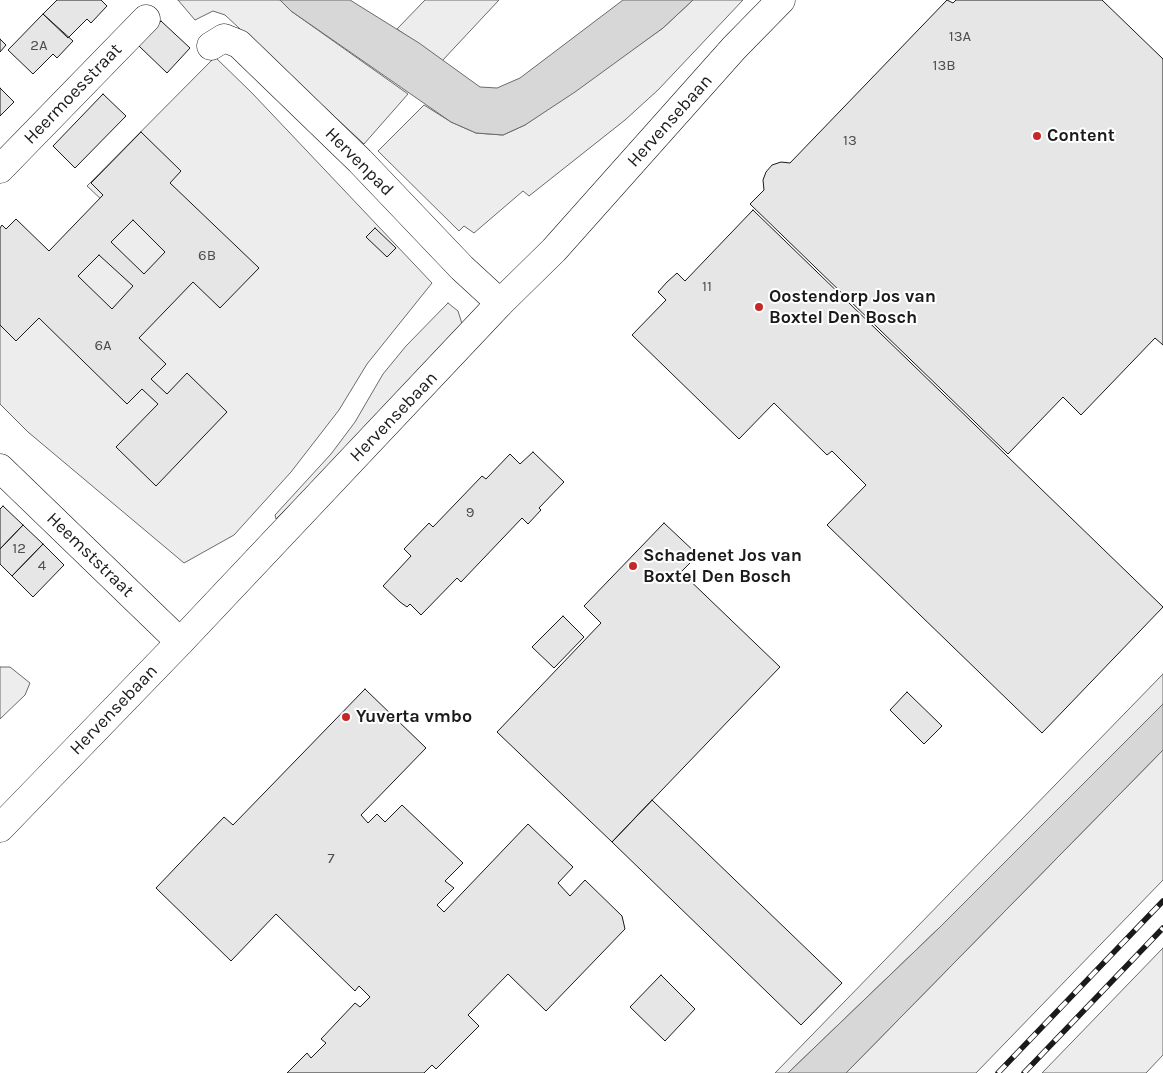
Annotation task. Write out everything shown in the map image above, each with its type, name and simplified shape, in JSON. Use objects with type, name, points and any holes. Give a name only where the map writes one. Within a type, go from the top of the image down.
[{"type":"street","name":"Hervensebaan","points":[[0,828],[180,642],[500,303],[554,250],[734,48],[781,0]]},
{"type":"street","name":"Heermoesstraat","points":[[0,169],[146,19]]},
{"type":"street","name":"Hervenpad","points":[[211,46],[224,38],[239,44],[360,161],[462,268],[500,303]]},
{"type":"street","name":"Heemststraat","points":[[0,468],[180,642]]},
{"type":"shaded area","points":[[178,0],[280,0],[291,11],[408,94],[364,144],[225,15],[213,11],[195,20]]},
{"type":"shaded area","points":[[280,0],[350,0],[419,43],[480,87],[497,88],[520,78],[623,0],[693,0],[663,28],[575,92],[525,125],[503,135],[476,133],[451,122],[291,11]]},
{"type":"shaded area","points":[[425,0],[499,0],[442,61],[397,29]]},
{"type":"shaded area","points":[[693,0],[743,0],[658,90],[625,120],[529,196],[523,191],[474,233],[464,226],[459,231],[378,151],[424,105],[451,122],[476,133],[503,135],[525,125],[663,28]]},
{"type":"shaded area","points":[[215,57],[252,93],[432,283],[367,364],[339,410],[291,472],[234,535],[184,563],[28,432],[0,404],[0,237],[50,258],[104,202],[87,186]]},
{"type":"shaded area","points":[[448,303],[458,311],[464,330],[276,519],[275,515],[331,454],[355,422],[383,374],[406,346]]},
{"type":"shaded area","points":[[0,667],[10,667],[30,683],[25,695],[0,719]]},
{"type":"shaded area","points":[[1163,674],[1163,704],[939,928],[788,1073],[775,1073]]},
{"type":"shaded area","points":[[1163,704],[1163,750],[846,1073],[788,1073],[939,928]]},
{"type":"shaded area","points":[[1163,750],[1163,880],[976,1073],[846,1073]]},
{"type":"shaded area","points":[[1163,948],[1163,1055],[1146,1073],[1042,1073]]},
{"type":"building","points":[[57,0],[101,0],[107,6],[91,23],[87,19],[68,38],[43,14]]},
{"type":"building","points":[[947,0],[953,3],[956,0],[1102,0],[1163,59],[1163,345],[1155,338],[1081,415],[1063,397],[1008,454],[750,204],[764,190],[763,180],[766,172],[772,165],[781,162],[790,163]]},
{"type":"building","points":[[43,14],[73,41],[57,58],[53,54],[33,74],[8,50]]},
{"type":"building","points":[[161,21],[190,48],[167,73],[139,46]]},
{"type":"building","points":[[0,39],[6,45],[0,52]]},
{"type":"building","points":[[0,88],[14,102],[0,116]]},
{"type":"building","points":[[103,94],[126,116],[75,168],[53,146]]},
{"type":"building","points":[[141,132],[181,171],[170,183],[259,268],[220,308],[193,282],[139,338],[166,364],[151,379],[167,394],[187,373],[227,412],[156,486],[116,447],[158,404],[142,389],[127,404],[39,318],[16,341],[0,325],[0,228],[2,225],[6,229],[16,219],[49,251],[103,195],[91,183]],"holes":[[[133,220],[165,252],[144,274],[111,242]],[[99,255],[133,286],[112,309],[78,276]]]},
{"type":"building","points":[[753,210],[1163,607],[1042,733],[827,525],[866,485],[832,451],[827,455],[774,403],[739,439],[632,335],[666,300],[658,292],[667,282],[677,273],[685,281]]},
{"type":"building","points":[[375,228],[396,248],[387,257],[366,237]]},
{"type":"building","points":[[533,452],[564,482],[539,508],[541,510],[528,524],[522,518],[461,582],[457,578],[421,615],[410,604],[407,607],[400,602],[383,586],[411,556],[404,549],[429,523],[433,527],[482,476],[486,479],[510,454],[520,464]]},
{"type":"building","points":[[3,506],[23,525],[0,549],[0,509]]},
{"type":"building","points":[[664,523],[698,555],[681,572],[780,667],[612,842],[497,732],[601,623],[584,606]]},
{"type":"building","points":[[23,525],[43,544],[12,576],[0,564],[0,549]]},
{"type":"building","points":[[43,544],[64,565],[33,597],[12,576]]},
{"type":"building","points":[[563,616],[584,637],[554,668],[532,647]]},
{"type":"building","points":[[365,689],[426,748],[361,815],[368,823],[377,814],[385,822],[402,805],[463,863],[445,881],[454,888],[437,905],[444,912],[528,824],[573,867],[558,883],[570,896],[585,880],[622,916],[625,929],[546,1011],[508,974],[468,1015],[479,1026],[436,1069],[432,1065],[424,1073],[287,1073],[307,1053],[311,1058],[326,1043],[321,1039],[355,1003],[360,1007],[370,997],[359,986],[355,991],[276,914],[231,961],[156,888],[224,817],[233,825]]},
{"type":"building","points":[[907,692],[942,726],[924,744],[890,710]]},
{"type":"building","points":[[652,800],[842,983],[801,1025],[612,842]]},
{"type":"building","points":[[661,975],[695,1009],[665,1041],[630,1007]]},
{"type":"railway","points":[[998,1073],[1163,901]]},
{"type":"railway","points":[[1024,1073],[1163,928]]},
{"type":"place","name":"Content","points":[[1037,136]]},
{"type":"place","name":"Oostendorp Jos van Boxtel Den Bosch","points":[[759,307]]},
{"type":"place","name":"Schadenet Jos van Boxtel Den Bosch","points":[[633,566]]},
{"type":"place","name":"Yuverta vmbo","points":[[346,717]]}]
